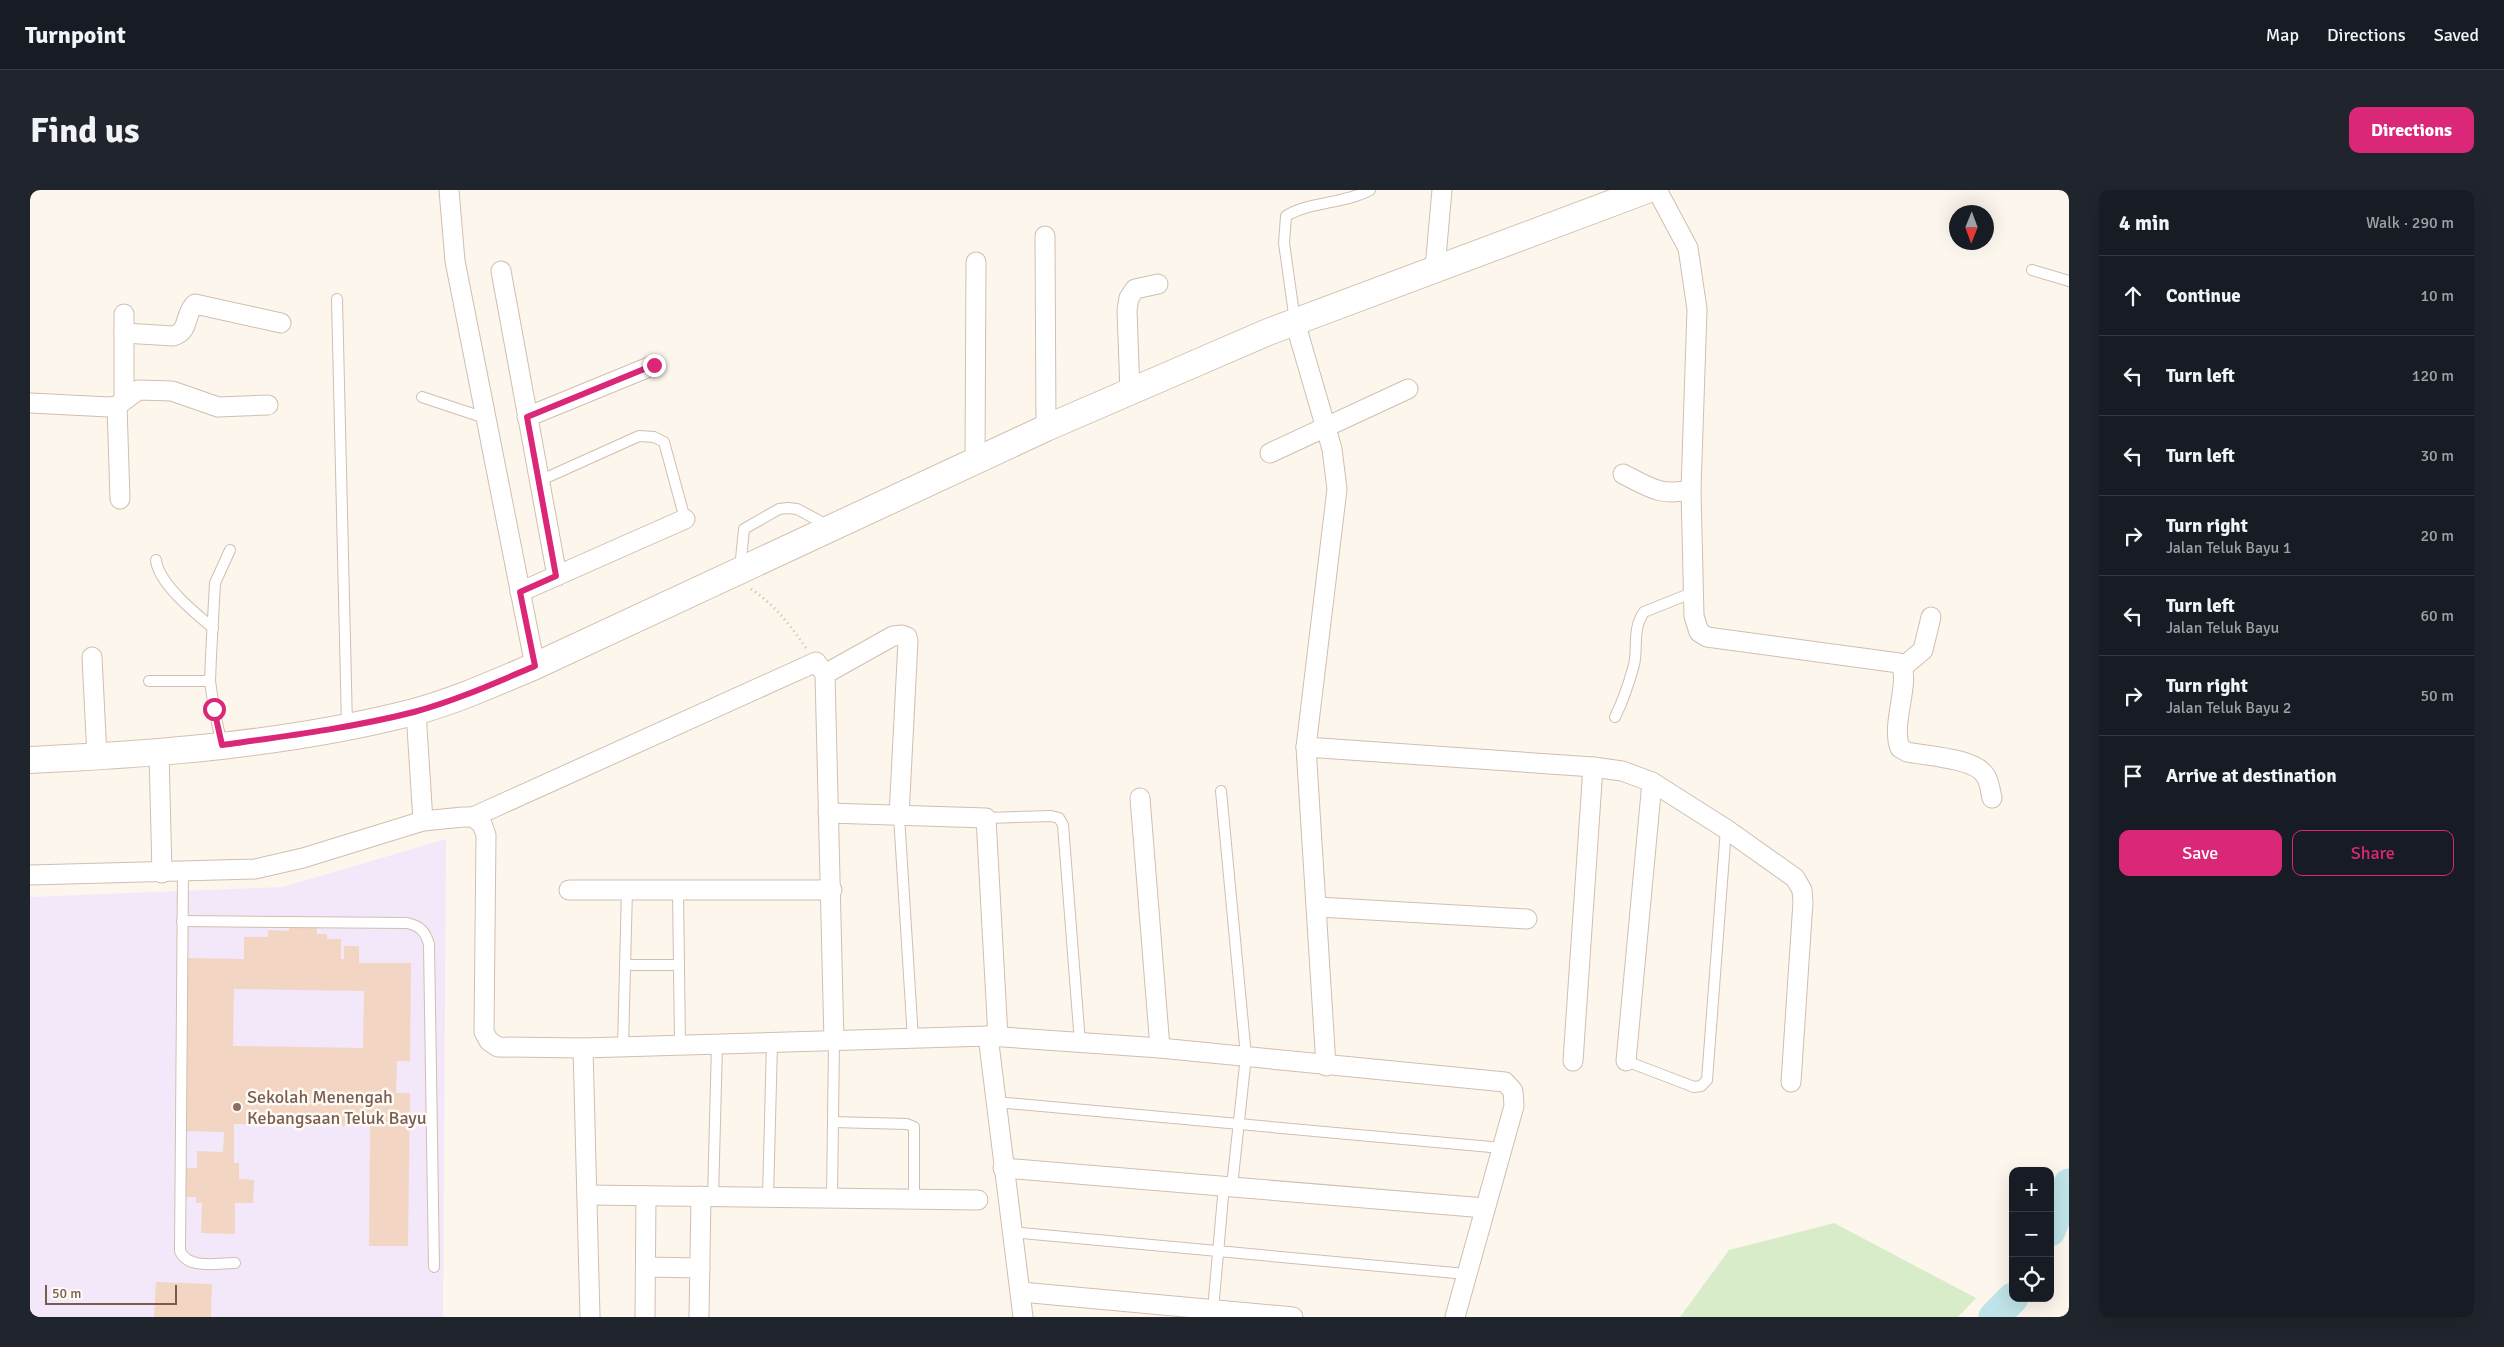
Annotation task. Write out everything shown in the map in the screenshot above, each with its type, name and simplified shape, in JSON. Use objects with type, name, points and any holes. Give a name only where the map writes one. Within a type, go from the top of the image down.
[{"type":"main road","points":[[30,760],[159,752],[347,727],[416,712],[479,690],[535,666],[1046,428],[1130,392],[1295,322],[1647,190]]},
{"type":"street","points":[[449,190],[454,261],[535,666]]},
{"type":"street","points":[[1435,268],[1442,190]]},
{"type":"street","points":[[1657,190],[1688,248],[1697,309],[1691,490],[1695,625],[1699,632],[1707,637],[1894,661],[1903,667],[1905,674],[1896,732],[1900,748],[1907,752],[1965,763],[1976,767],[1985,774],[1990,784],[1992,798]]},
{"type":"street","points":[[1045,236],[1046,428]]},
{"type":"street","points":[[975,461],[976,262]]},
{"type":"street","points":[[501,271],[556,576]]},
{"type":"street","points":[[1130,392],[1129,298],[1136,288],[1158,284]]},
{"type":"street","points":[[124,334],[173,336],[180,334],[185,328],[189,309],[195,304],[281,323]]},
{"type":"street","points":[[120,499],[124,314]]},
{"type":"street","points":[[1295,322],[1327,429],[1336,471],[1337,489],[1306,747],[1318,907],[1326,1066]]},
{"type":"street","points":[[527,417],[654,365]]},
{"type":"street","points":[[30,403],[109,407],[121,403],[138,390],[172,391],[218,407],[268,405]]},
{"type":"street","points":[[1270,453],[1327,429],[1408,390]]},
{"type":"street","points":[[1623,474],[1652,489],[1668,494],[1691,490]]},
{"type":"street","points":[[520,592],[685,520]]},
{"type":"street","points":[[1903,667],[1923,650],[1931,617]]},
{"type":"street","points":[[825,674],[893,636],[902,635],[907,637],[899,816]]},
{"type":"street","points":[[92,657],[97,756]]},
{"type":"street","points":[[30,875],[183,873],[255,869],[279,865],[423,821],[473,818],[816,662],[825,674],[828,813],[832,890],[834,1042]]},
{"type":"street","points":[[416,712],[423,821]]},
{"type":"street","points":[[1306,747],[1593,766],[1622,771],[1652,782],[1726,829],[1795,878],[1802,890],[1803,902],[1791,1082]]},
{"type":"street","points":[[159,752],[162,873]]},
{"type":"street","points":[[1573,1061],[1593,766]]},
{"type":"street","points":[[1626,1061],[1652,782]]},
{"type":"street","points":[[1140,798],[1160,1048]]},
{"type":"street","points":[[828,813],[986,818],[996,1102],[1023,1317]]},
{"type":"street","points":[[473,818],[482,824],[486,835],[484,1032],[489,1041],[498,1047],[680,1046],[993,1036],[1160,1048],[1326,1066],[1505,1082],[1513,1091],[1514,1106],[1454,1317]]},
{"type":"street","points":[[570,890],[832,890]]},
{"type":"street","points":[[1318,907],[1527,919]]},
{"type":"street","points":[[583,1048],[590,1317]]},
{"type":"street","points":[[1003,1168],[1485,1208]]},
{"type":"street","points":[[587,1195],[978,1200]]},
{"type":"street","points":[[645,1317],[646,1196]]},
{"type":"street","points":[[699,1317],[700,1268],[707,1197]]},
{"type":"street","points":[[646,1267],[700,1268]]},
{"type":"street","points":[[1021,1292],[1208,1312],[1293,1317]]},
{"type":"lane","points":[[1295,322],[1284,243],[1286,216],[1295,210],[1358,195],[1370,190]]},
{"type":"lane","points":[[2032,270],[2069,281]]},
{"type":"lane","points":[[337,299],[347,727]]},
{"type":"lane","points":[[422,397],[486,418]]},
{"type":"lane","points":[[539,481],[639,436],[654,437],[664,442],[685,520]]},
{"type":"lane","points":[[735,573],[744,529],[779,510],[797,509],[832,527]]},
{"type":"lane","points":[[222,745],[210,681],[215,583],[230,550]]},
{"type":"lane","points":[[156,560],[157,568],[172,588],[188,606],[213,628]]},
{"type":"lane","points":[[1615,717],[1634,663],[1639,619],[1644,612],[1694,592]]},
{"type":"lane","points":[[149,681],[210,681]]},
{"type":"lane","points":[[1208,1312],[1240,1123],[1246,1056],[1221,791]]},
{"type":"lane","points":[[899,816],[913,1039]]},
{"type":"lane","points":[[986,818],[1051,816],[1059,818],[1064,825],[1080,1043]]},
{"type":"lane","points":[[1626,1061],[1694,1087],[1701,1086],[1707,1080],[1726,829]]},
{"type":"lane","points":[[183,873],[180,1251],[183,1258],[189,1263],[235,1263]]},
{"type":"lane","points":[[623,1047],[627,889]]},
{"type":"lane","points":[[678,889],[680,1046]]},
{"type":"lane","points":[[182,921],[407,923],[418,926],[426,933],[429,944],[434,1267]]},
{"type":"lane","points":[[625,965],[679,965]]},
{"type":"lane","points":[[832,1198],[834,1042]]},
{"type":"lane","points":[[768,1197],[772,1043]]},
{"type":"lane","points":[[707,1197],[717,1045]]},
{"type":"lane","points":[[996,1102],[1502,1148]]},
{"type":"lane","points":[[833,1122],[914,1126],[914,1199]]},
{"type":"lane","points":[[1011,1232],[1466,1274]]},
{"type":"path","points":[[735,573],[771,603],[796,634]]},
{"type":"shaded area","name":"Sekolah Menengah Kebangsaan Teluk Bayu","points":[[446,839],[443,1317],[30,1317],[30,897],[283,887]]},
{"type":"green space","points":[[1834,1223],[1976,1298],[1958,1317],[1680,1317],[1729,1250]]},
{"type":"building","points":[[289,922],[317,923],[317,934],[327,934],[327,939],[341,939],[341,959],[344,959],[344,946],[359,946],[359,963],[411,963],[410,1061],[397,1061],[396,1093],[410,1093],[408,1246],[369,1246],[370,1126],[234,1124],[234,1163],[239,1163],[239,1179],[254,1180],[253,1203],[235,1203],[235,1234],[201,1233],[202,1203],[196,1203],[196,1197],[185,1197],[186,1168],[197,1168],[197,1151],[223,1152],[224,1132],[182,1131],[186,958],[244,959],[244,937],[268,937],[268,930],[289,931]],"holes":[[[234,989],[364,991],[363,1048],[233,1046]]]},
{"type":"building","points":[[156,1282],[212,1284],[211,1317],[154,1317]]},
{"type":"waterway","points":[[2054,1221],[2069,1184]]},
{"type":"waterway","points":[[1994,1317],[2009,1302]]},
{"type":"place","name":"Sekolah Menengah Kebangsaan Teluk Bayu","points":[[237,1107]]},
{"type":"route","points":[[214,709],[222,745],[347,727],[416,712],[479,690],[535,666],[520,592],[556,576],[527,417],[654,365]]}]
